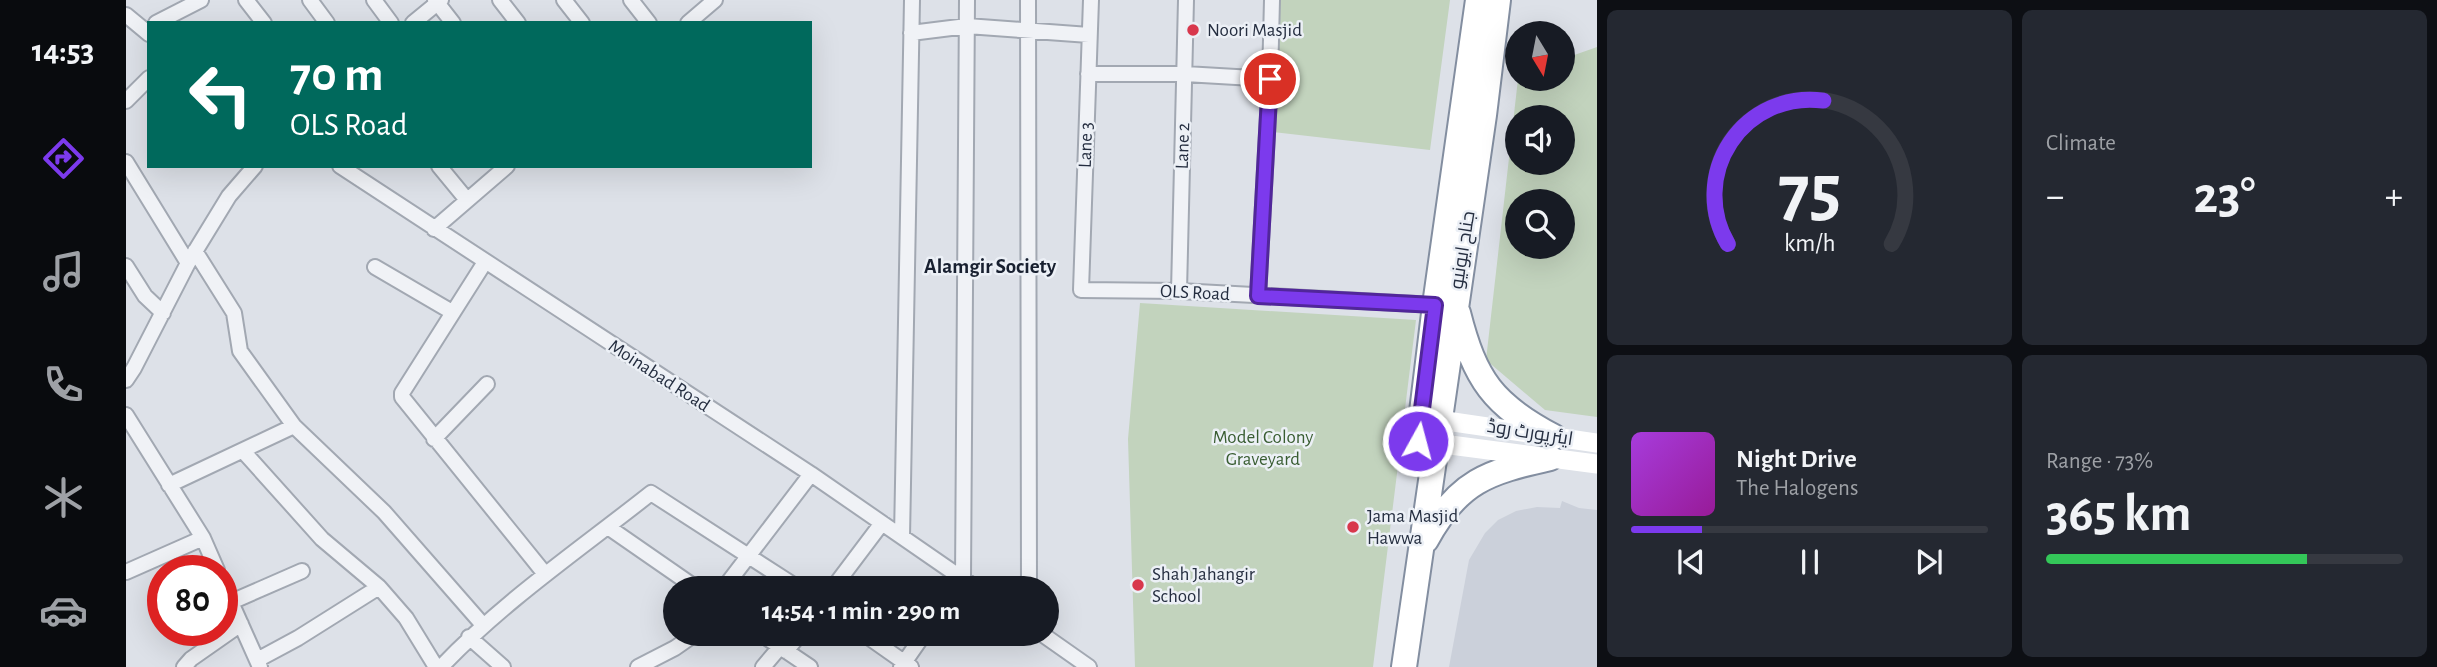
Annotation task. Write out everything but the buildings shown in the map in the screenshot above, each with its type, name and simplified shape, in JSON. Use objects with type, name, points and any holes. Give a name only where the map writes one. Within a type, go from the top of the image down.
[{"type":"highway","name":"جناح ایونیو","points":[[1404,667],[1421,550],[1478,0]]},
{"type":"highway","name":"جناح ایونیو","points":[[1445,304],[1484,115],[1498,0]]},
{"type":"highway","points":[[1421,550],[1447,508],[1472,484],[1552,448],[1494,396],[1483,381],[1445,304]]},
{"type":"highway","name":"جناح ایونیو","points":[[1391,667],[1432,426]]},
{"type":"main road","name":"ایئرپورٹ روڈ","points":[[1432,426],[1552,448],[1597,464]]},
{"type":"main road","name":"ایئرپورٹ روڈ","points":[[1552,448],[1597,443]]},
{"type":"street","points":[[160,21],[201,0]]},
{"type":"street","points":[[246,0],[262,21]]},
{"type":"street","points":[[310,0],[326,21]]},
{"type":"street","points":[[374,0],[390,21]]},
{"type":"street","points":[[500,0],[516,21]]},
{"type":"street","points":[[564,0],[580,21]]},
{"type":"street","points":[[631,0],[647,21]]},
{"type":"street","points":[[902,537],[912,0]]},
{"type":"street","points":[[959,576],[967,0]]},
{"type":"street","points":[[1028,0],[1030,576]]},
{"type":"street","name":"Lane 3","points":[[1081,290],[1091,0]]},
{"type":"street","name":"Lane 2","points":[[1179,291],[1185,0]]},
{"type":"street","points":[[1258,296],[1272,0]]},
{"type":"street","points":[[415,21],[438,1],[452,21]]},
{"type":"street","points":[[690,21],[706,3]]},
{"type":"street","points":[[126,15],[147,30]]},
{"type":"street","points":[[911,33],[967,26],[1089,35]]},
{"type":"street","points":[[1088,75],[1185,74],[1270,79]]},
{"type":"street","points":[[126,101],[147,80]]},
{"type":"street","points":[[126,162],[234,313],[240,351],[294,426],[375,502],[483,625]]},
{"type":"street","points":[[126,380],[192,257],[229,196],[253,168]]},
{"type":"street","name":"Moinabad Road","points":[[343,168],[811,474],[902,537],[950,576]]},
{"type":"street","points":[[441,168],[467,200]]},
{"type":"street","points":[[434,229],[504,168]]},
{"type":"street","points":[[485,262],[402,393],[404,401],[434,439],[545,574]]},
{"type":"street","points":[[126,266],[145,296],[163,313]]},
{"type":"street","points":[[374,267],[452,312]]},
{"type":"street","name":"OLS Road","points":[[1081,290],[1179,291],[1445,304]]},
{"type":"street","points":[[434,439],[487,384]]},
{"type":"street","points":[[126,415],[210,555]]},
{"type":"street","points":[[169,485],[244,452],[294,426]]},
{"type":"street","points":[[244,452],[322,539],[379,587],[405,618],[438,667],[516,596],[651,493],[779,576]]},
{"type":"street","points":[[733,576],[811,474]]},
{"type":"street","points":[[842,576],[882,523]]},
{"type":"street","points":[[608,527],[679,576]]},
{"type":"street","points":[[126,572],[202,538]]},
{"type":"street","points":[[238,599],[302,571]]},
{"type":"street","points":[[238,617],[258,663],[379,587]]},
{"type":"street","points":[[184,667],[191,659],[241,624]]},
{"type":"street","points":[[469,638],[503,667]]},
{"type":"street","points":[[638,667],[677,646]]},
{"type":"street","points":[[779,646],[810,667]]},
{"type":"street","points":[[763,667],[786,646]]},
{"type":"street","points":[[880,646],[905,665],[917,646]]},
{"type":"street","points":[[1054,646],[1070,662],[1089,667]]},
{"type":"shaded area","points":[[1562,501],[1579,508],[1597,510],[1597,667],[1449,667],[1469,560],[1485,533],[1498,520],[1516,511],[1537,507],[1560,508]]},
{"type":"green space","points":[[1277,0],[1450,0],[1430,150],[1273,132]]},
{"type":"green space","points":[[1597,47],[1597,417],[1545,410],[1486,360],[1505,193],[1505,259],[1575,259],[1575,189],[1505,189],[1507,175],[1575,175],[1575,105],[1515,105],[1517,91],[1575,91],[1575,55]]},
{"type":"green space","name":"Model Colony Graveyard","points":[[1140,303],[1416,320],[1373,667],[1135,667],[1128,439]]},
{"type":"place","name":"Noori Masjid","points":[[1193,30]]},
{"type":"place","name":"Jama Masjid Hawwa","points":[[1353,527]]},
{"type":"place","name":"Shah Jahangir School","points":[[1138,585]]},
{"type":"district","name":"Alamgir Society","points":[[990,266]]},
{"type":"route","points":[[1270,79],[1258,296],[1435,305],[1418,441]]}]
